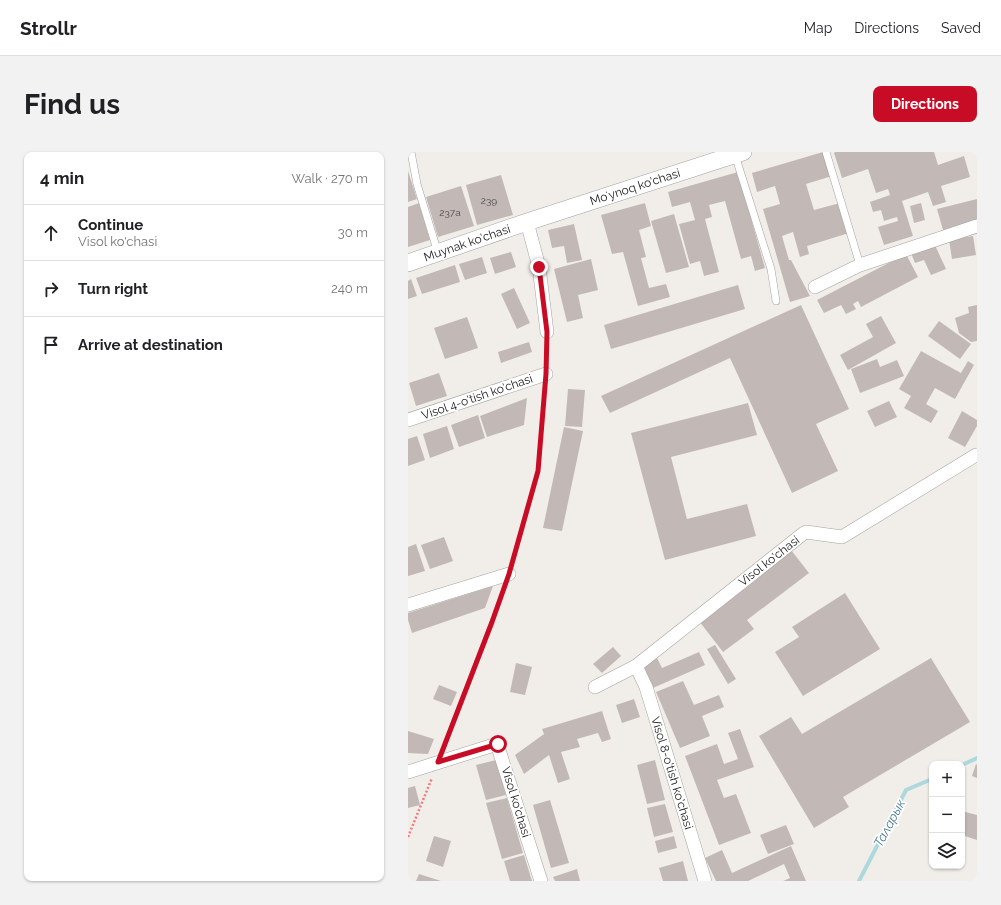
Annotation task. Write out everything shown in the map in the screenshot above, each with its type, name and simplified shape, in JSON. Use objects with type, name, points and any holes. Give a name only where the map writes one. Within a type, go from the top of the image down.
[{"type":"street","name":"Moʻynoq ko'chasi","points":[[527,222],[739,153]]},
{"type":"street","name":"Muynak ko'chasi","points":[[408,263],[527,222]]},
{"type":"street","points":[[527,222],[539,267],[547,332]]},
{"type":"street","points":[[815,287],[860,265],[977,226]]},
{"type":"street","name":"Visol 4-o'tish ko'chasi","points":[[408,420],[546,374]]},
{"type":"street","name":"Visol ko'chasi","points":[[595,687],[636,666],[804,533],[806,532],[842,538],[976,455]]},
{"type":"street","points":[[408,605],[509,574]]},
{"type":"street","name":"Visol 8-o'tish ko'chasi","points":[[636,666],[646,687],[705,881]]},
{"type":"street","name":"Visol ko'chasi","points":[[408,772],[498,744],[541,881]]},
{"type":"lane","points":[[411,152],[417,184],[438,253]]},
{"type":"lane","points":[[826,152],[860,265]]},
{"type":"lane","points":[[739,153],[771,269],[776,301]]},
{"type":"path","points":[[408,837],[421,809],[492,622],[509,574],[538,471],[546,374],[547,332]]},
{"type":"building","points":[[823,152],[832,176],[806,184],[814,210],[840,203],[849,233],[807,246],[809,254],[800,257],[793,232],[782,236],[789,260],[791,260],[810,296],[790,302],[763,209],[780,204],[775,186],[757,192],[752,173]]},
{"type":"building","points":[[934,152],[938,165],[964,156],[970,177],[941,186],[946,202],[933,206],[928,192],[902,201],[913,236],[884,245],[878,227],[898,221],[897,217],[884,221],[881,210],[873,212],[870,202],[890,195],[888,189],[876,193],[868,169],[842,178],[834,153]]},
{"type":"building","points":[[408,171],[417,199],[408,202]]},
{"type":"building","points":[[738,172],[765,268],[755,271],[751,256],[741,259],[725,201],[709,205],[712,217],[705,219],[719,272],[704,276],[700,261],[690,264],[679,224],[695,220],[690,202],[672,207],[668,192]]},
{"type":"building","points":[[501,175],[513,215],[477,225],[466,185]]},
{"type":"building","points":[[461,186],[474,226],[438,237],[426,197]]},
{"type":"building","points":[[977,199],[977,221],[943,230],[937,209]]},
{"type":"building","points":[[419,203],[430,240],[408,247],[408,207]]},
{"type":"building","points":[[645,203],[651,226],[639,230],[646,257],[641,258],[649,288],[666,284],[670,297],[638,306],[623,252],[612,254],[601,215]]},
{"type":"building","points":[[921,203],[925,220],[914,223],[910,206]]},
{"type":"building","points":[[674,214],[689,267],[666,273],[651,221]]},
{"type":"building","points":[[574,224],[582,260],[567,263],[564,246],[552,248],[548,230]]},
{"type":"building","points":[[973,236],[976,255],[952,259],[949,240]]},
{"type":"building","points":[[934,243],[946,269],[931,275],[924,260],[915,263],[911,253]]},
{"type":"building","points":[[511,252],[516,267],[495,274],[490,258]]},
{"type":"building","points":[[906,254],[918,277],[861,307],[858,301],[853,304],[856,309],[846,314],[841,305],[824,313],[817,300]]},
{"type":"building","points":[[482,257],[487,273],[465,280],[459,264]]},
{"type":"building","points":[[591,259],[598,290],[578,295],[583,318],[567,322],[554,269]]},
{"type":"building","points":[[455,265],[460,282],[422,294],[416,278]]},
{"type":"building","points":[[411,279],[417,296],[408,299],[408,281]]},
{"type":"building","points":[[738,285],[745,309],[611,349],[604,325]]},
{"type":"building","points":[[514,288],[530,323],[517,329],[501,294]]},
{"type":"building","points":[[801,305],[849,409],[816,424],[838,471],[792,493],[730,358],[610,413],[601,396]]},
{"type":"building","points":[[977,305],[977,341],[971,342],[959,333],[955,318],[969,313],[968,307]]},
{"type":"building","points":[[881,316],[896,343],[848,370],[840,355],[873,337],[866,324]]},
{"type":"building","points":[[467,317],[478,348],[445,359],[434,328]]},
{"type":"building","points":[[939,321],[971,344],[960,359],[928,336]]},
{"type":"building","points":[[529,342],[532,352],[501,363],[498,352]]},
{"type":"building","points":[[921,351],[961,373],[968,361],[974,365],[955,399],[935,388],[926,404],[938,411],[931,423],[904,408],[911,396],[899,389]]},
{"type":"building","points":[[877,359],[880,367],[897,360],[904,376],[860,393],[851,369]]},
{"type":"building","points":[[439,373],[447,396],[416,406],[409,383]]},
{"type":"building","points":[[568,389],[585,390],[582,427],[565,426]]},
{"type":"building","points":[[527,398],[524,425],[487,437],[480,416]]},
{"type":"building","points":[[889,401],[897,417],[875,427],[867,411]]},
{"type":"building","points":[[748,403],[757,435],[671,457],[687,519],[747,504],[756,536],[665,560],[631,433]]},
{"type":"building","points":[[962,411],[977,420],[977,426],[965,447],[948,438]]},
{"type":"building","points":[[478,415],[485,438],[459,447],[451,425]]},
{"type":"building","points":[[447,426],[454,449],[430,458],[423,434]]},
{"type":"building","points":[[564,427],[583,431],[562,531],[543,528]]},
{"type":"building","points":[[417,436],[425,460],[408,466],[408,439]]},
{"type":"building","points":[[444,537],[453,561],[430,569],[421,545]]},
{"type":"building","points":[[416,544],[425,571],[408,576],[408,547]]},
{"type":"building","points":[[791,550],[809,573],[747,620],[754,629],[723,652],[699,621]]},
{"type":"building","points":[[493,586],[485,608],[412,633],[408,620],[408,613]]},
{"type":"building","points":[[845,593],[880,649],[803,696],[775,652],[799,637],[792,627]]},
{"type":"building","points":[[715,645],[736,679],[728,684],[707,649]]},
{"type":"building","points":[[613,647],[621,656],[602,673],[593,664]]},
{"type":"building","points":[[699,652],[705,665],[653,688],[643,664],[657,658],[662,668]]},
{"type":"building","points":[[931,658],[970,722],[843,797],[849,807],[814,828],[759,736],[791,717],[802,734]]},
{"type":"building","points":[[516,663],[532,667],[525,695],[510,692]]},
{"type":"building","points":[[683,681],[694,705],[719,695],[724,707],[702,716],[710,736],[680,748],[656,692]]},
{"type":"building","points":[[439,685],[457,692],[451,706],[433,699]]},
{"type":"building","points":[[634,699],[640,717],[622,723],[616,705]]},
{"type":"building","points":[[602,711],[611,739],[602,742],[598,733],[577,739],[580,747],[561,752],[570,779],[558,783],[549,755],[524,774],[515,755],[544,734],[542,729]]},
{"type":"building","points":[[740,729],[754,767],[717,780],[724,798],[736,794],[751,833],[719,845],[685,756],[717,744],[724,764],[738,759],[728,733]]},
{"type":"building","points":[[408,731],[434,739],[428,754],[408,753]]},
{"type":"building","points":[[496,760],[506,795],[486,800],[476,765]]},
{"type":"building","points":[[655,760],[665,800],[647,804],[637,765]]},
{"type":"building","points":[[976,764],[977,765],[977,778],[972,776]]},
{"type":"building","points":[[415,786],[420,805],[408,808],[408,788]]},
{"type":"building","points":[[507,798],[523,853],[502,859],[486,803]]},
{"type":"building","points":[[550,800],[569,863],[551,868],[533,805]]},
{"type":"building","points":[[665,804],[673,832],[654,837],[647,808]]},
{"type":"building","points":[[965,812],[977,815],[977,840],[965,836]]},
{"type":"building","points":[[786,825],[794,844],[768,854],[760,835]]},
{"type":"building","points":[[434,836],[451,841],[443,867],[426,861]]},
{"type":"building","points":[[674,836],[677,848],[658,853],[655,841]]},
{"type":"building","points":[[791,846],[806,881],[783,881],[790,878],[784,864],[748,881],[716,881],[705,858],[722,850],[732,873]]},
{"type":"building","points":[[524,855],[532,881],[510,881],[504,861]]},
{"type":"building","points":[[683,861],[688,881],[663,881],[659,868]]},
{"type":"building","points":[[577,869],[580,881],[555,881],[553,877]]},
{"type":"building","points":[[419,874],[441,881],[416,881]]},
{"type":"waterway","name":"Таларык","points":[[965,764],[977,758]]},
{"type":"waterway","name":"Таларык","points":[[859,881],[906,790],[929,780]]},
{"type":"route","points":[[498,744],[438,762],[509,574],[538,471],[546,374],[547,332],[539,267]]}]
